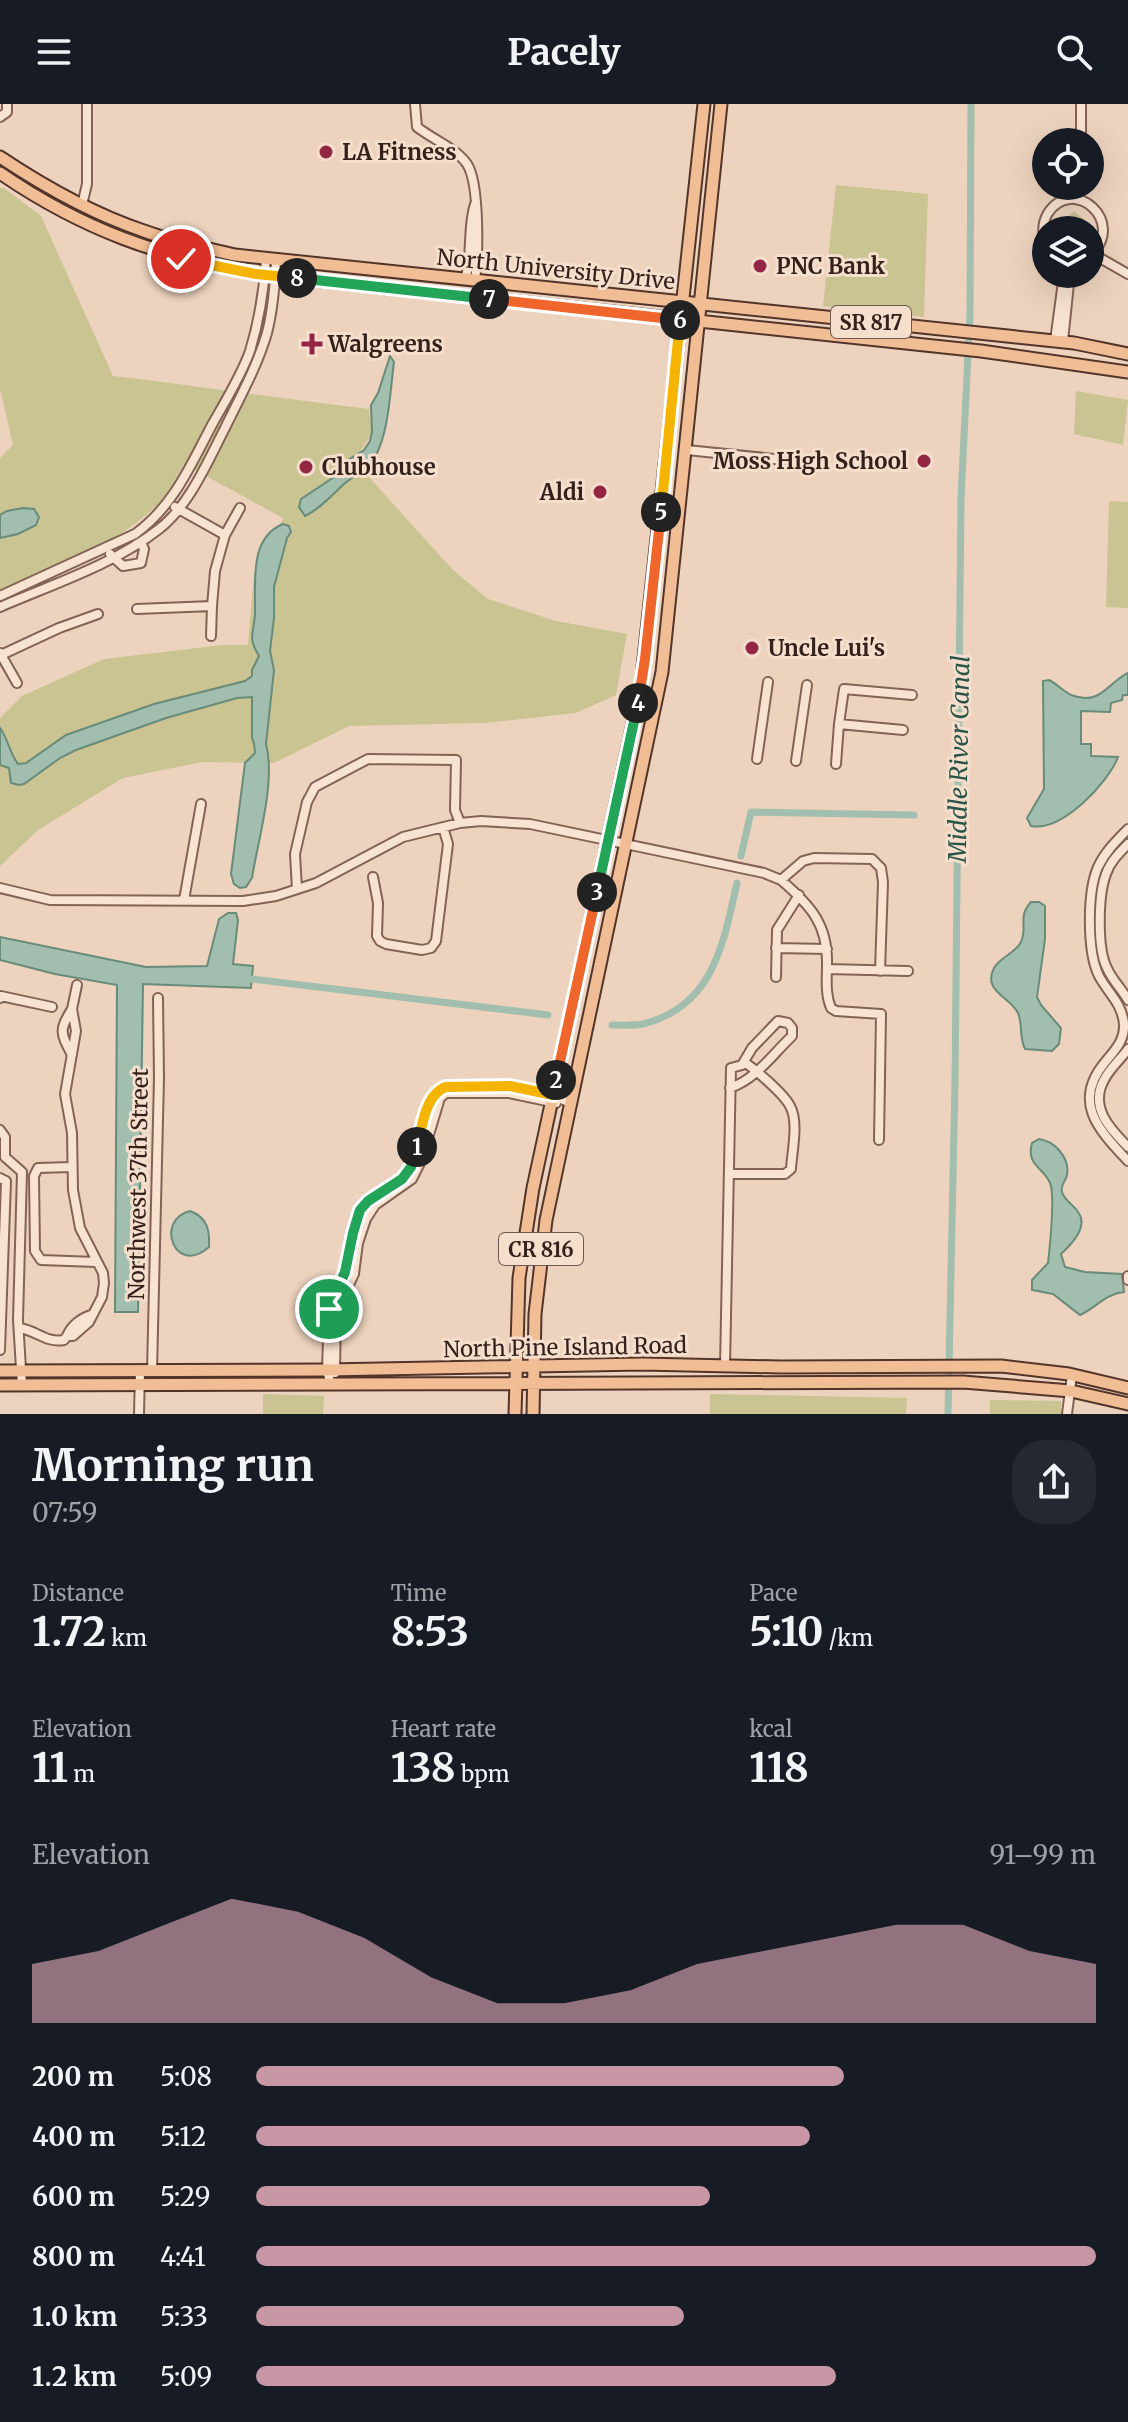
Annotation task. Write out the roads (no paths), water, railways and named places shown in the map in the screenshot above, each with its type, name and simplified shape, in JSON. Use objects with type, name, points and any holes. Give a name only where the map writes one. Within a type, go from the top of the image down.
[{"type":"main road","points":[[680,320],[704,104]]},
{"type":"main road","points":[[699,322],[721,104]]},
{"type":"main road","name":"North University Drive","points":[[0,157],[31,178],[82,205],[143,231],[235,255],[1059,341],[1128,354]]},
{"type":"main road","name":"North University Drive","points":[[0,173],[64,213],[147,249],[213,266],[432,293],[959,348],[1128,372]]},
{"type":"main road","points":[[432,293],[466,288],[470,280]]},
{"type":"main road","points":[[470,297],[503,284]]},
{"type":"main road","name":"CR 816","points":[[515,1414],[516,1314],[522,1254],[645,659],[680,320]]},
{"type":"main road","name":"CR 816","points":[[533,1414],[535,1319],[541,1250],[662,672],[699,322]]},
{"type":"main road","points":[[1051,359],[1059,349],[1092,346]]},
{"type":"main road","name":"North Pine Island Road","points":[[0,1371],[332,1370],[642,1364],[963,1366],[1028,1368],[1128,1388]]},
{"type":"main road","name":"North Pine Island Road","points":[[0,1385],[963,1382],[1071,1391],[1128,1404]]},
{"type":"street","points":[[0,117],[7,112],[7,104]]},
{"type":"street","points":[[82,205],[87,184],[87,104]]},
{"type":"street","points":[[415,104],[417,127],[467,163],[473,178],[477,214],[470,280]]},
{"type":"street","points":[[1081,104],[1081,128]]},
{"type":"street","points":[[1047,216],[1051,209],[1064,201],[1079,200],[1095,208],[1099,216]]},
{"type":"street","points":[[0,607],[72,577],[141,542],[161,528],[191,492],[249,380],[268,329],[271,260]]},
{"type":"street","points":[[1104,262],[1128,274]]},
{"type":"street","points":[[0,596],[135,534],[154,520],[194,462],[249,354],[270,275]]},
{"type":"street","points":[[1059,341],[1063,288]]},
{"type":"street","points":[[1059,341],[1068,288]]},
{"type":"street","points":[[687,450],[804,462]]},
{"type":"street","points":[[168,502],[225,535]]},
{"type":"street","points":[[211,636],[215,571],[225,535],[240,508]]},
{"type":"street","points":[[106,548],[123,566],[141,563],[144,549],[141,542]]},
{"type":"street","points":[[137,609],[212,606]]},
{"type":"street","points":[[17,683],[1,654],[98,614]]},
{"type":"street","points":[[757,759],[768,682]]},
{"type":"street","points":[[796,761],[807,685]]},
{"type":"street","points":[[836,764],[844,689],[912,695]]},
{"type":"street","points":[[839,724],[903,730]]},
{"type":"street","points":[[297,889],[295,854],[307,802],[315,787],[368,759],[456,760],[455,810],[460,823]]},
{"type":"street","points":[[184,900],[201,804]]},
{"type":"street","points":[[0,888],[50,900],[243,901],[316,883],[403,837],[460,823],[493,820],[609,839],[764,873],[781,880],[799,895],[818,920],[827,949],[827,993],[831,1008],[881,1014],[879,1140]]},
{"type":"street","points":[[373,877],[378,903],[377,936],[380,941],[422,950],[431,948],[436,941],[448,844],[443,827]]},
{"type":"street","points":[[1128,829],[1105,855],[1092,885],[1093,958],[1099,977],[1120,1006],[1124,1029],[1120,1042],[1096,1073],[1090,1096],[1092,1113],[1100,1131],[1128,1161]]},
{"type":"street","points":[[1128,844],[1114,859],[1105,876],[1101,949],[1107,970],[1128,1000]]},
{"type":"street","points":[[781,880],[803,861],[814,858],[872,859],[878,863],[883,882],[880,971]]},
{"type":"street","points":[[776,977],[777,930],[799,895]]},
{"type":"street","points":[[776,948],[827,949]]},
{"type":"street","points":[[827,969],[908,971]]},
{"type":"street","points":[[72,1055],[62,1026],[72,1009],[77,985]]},
{"type":"street","points":[[0,998],[52,1007]]},
{"type":"street","name":"Northwest 37th Street","points":[[139,1414],[140,1384],[146,1371],[159,1078],[158,998]]},
{"type":"street","points":[[20,1328],[32,1330],[50,1341],[64,1340],[69,1330],[91,1315],[102,1297],[103,1273],[80,1228],[71,1167],[72,1133],[65,1094],[76,1031],[72,1009]]},
{"type":"street","points":[[725,1366],[730,1088],[731,1068],[742,1065],[752,1048],[778,1021],[788,1023],[792,1036],[745,1083],[730,1088]]},
{"type":"street","points":[[1128,1049],[1104,1080],[1099,1103],[1107,1124],[1128,1147]]},
{"type":"street","points":[[729,1174],[785,1174],[791,1169],[791,1107],[757,1071],[744,1062]]},
{"type":"street","points":[[332,1370],[329,1309],[345,1272],[357,1219],[368,1201],[402,1179],[411,1167],[436,1097],[446,1093],[509,1093],[570,1103]]},
{"type":"street","points":[[331,1385],[336,1312],[354,1274],[358,1243],[366,1219],[375,1205],[412,1179],[421,1161],[436,1109],[436,1097]]},
{"type":"street","points":[[0,1130],[5,1137],[5,1157],[22,1172],[18,1320],[22,1385]]},
{"type":"street","points":[[71,1167],[38,1168],[34,1176],[35,1251],[41,1260],[96,1262]]},
{"type":"street","points":[[0,1178],[6,1181],[0,1349]]},
{"type":"street","points":[[1067,1414],[1072,1375]]},
{"type":"waterway","name":"Middle River Canal","points":[[948,1414],[961,498],[970,314],[971,104]]},
{"type":"waterway","points":[[741,856],[751,812],[914,815]]},
{"type":"waterway","points":[[612,1025],[643,1024],[667,1015],[686,1003],[700,988],[720,950],[737,883]]},
{"type":"waterway","points":[[243,978],[548,1015]]},
{"type":"place","name":"LA Fitness","points":[[326,152]]},
{"type":"place","name":"PNC Bank","points":[[760,266]]},
{"type":"place","name":"Walgreens","points":[[312,344]]},
{"type":"place","name":"Moss High School","points":[[924,461]]},
{"type":"place","name":"Clubhouse","points":[[306,467]]},
{"type":"place","name":"Aldi","points":[[600,492]]},
{"type":"place","name":"Uncle Lui's","points":[[752,648]]}]
